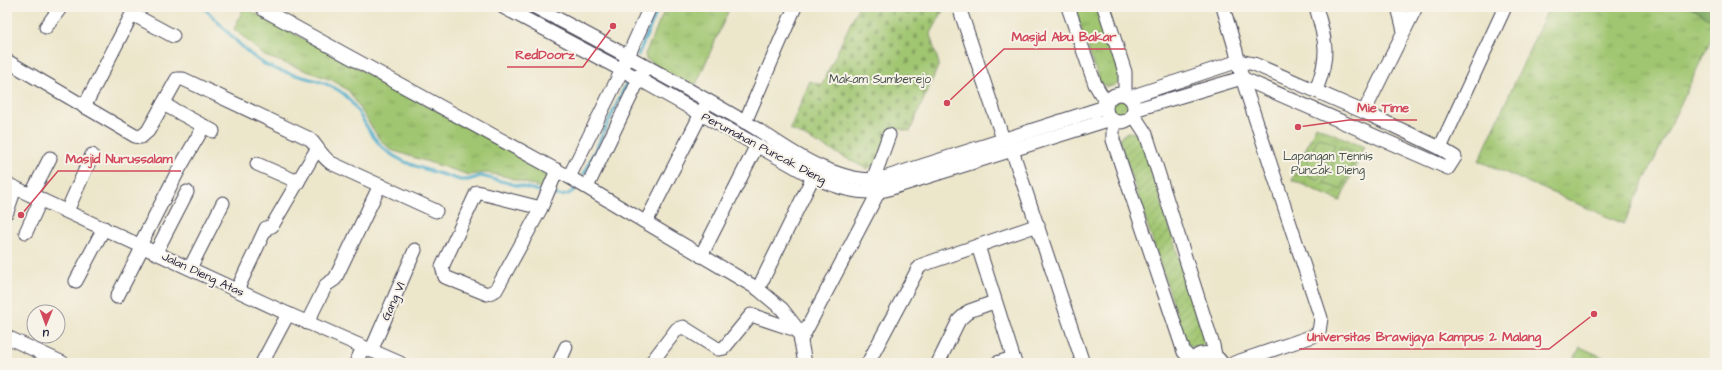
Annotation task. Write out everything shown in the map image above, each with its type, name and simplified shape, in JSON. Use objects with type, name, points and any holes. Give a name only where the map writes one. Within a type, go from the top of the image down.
[{"type":"street","points":[[46,27],[61,7]]},
{"type":"street","name":"Perumahan Puncak Dieng","points":[[503,7],[639,79],[756,147],[813,177],[851,190],[869,193],[883,184],[1012,150],[1109,112]]},
{"type":"street","points":[[535,7],[628,55],[823,168],[845,176],[883,184],[1003,139],[1109,112],[1124,121],[1133,112],[1242,78],[1448,168],[1455,157],[1440,148],[1316,90],[1254,64],[1239,61],[1128,96],[1114,95],[1109,112]]},
{"type":"street","points":[[569,177],[622,70],[650,7]]},
{"type":"street","points":[[745,122],[795,7]]},
{"type":"street","points":[[959,7],[1003,139]]},
{"type":"street","points":[[1068,7],[1094,84],[1109,112],[1115,147],[1184,352],[1191,362],[1200,354],[1210,354],[1218,359]]},
{"type":"street","points":[[1104,7],[1125,72],[1128,96],[1133,103],[1133,112],[1146,134],[1218,359]]},
{"type":"street","points":[[1223,7],[1239,61],[1242,78],[1321,318],[1319,332],[1313,336],[1234,363]]},
{"type":"street","points":[[1316,7],[1326,42],[1326,52],[1316,90]]},
{"type":"street","points":[[1398,7],[1404,31]]},
{"type":"street","points":[[1364,112],[1416,7]]},
{"type":"street","points":[[1440,148],[1505,7]]},
{"type":"street","points":[[262,8],[557,170],[758,289],[782,309],[800,335],[805,363]]},
{"type":"street","points":[[84,107],[132,11],[173,36]]},
{"type":"street","points":[[7,61],[84,107],[135,136],[140,137],[148,131],[177,79],[183,79],[310,139],[320,154],[331,163],[436,211]]},
{"type":"street","points":[[587,187],[646,66]]},
{"type":"street","points":[[646,222],[708,101]]},
{"type":"street","points":[[117,297],[174,177],[208,129],[163,104]]},
{"type":"street","points":[[701,256],[756,147],[757,129]]},
{"type":"street","points":[[800,335],[883,184],[889,134]]},
{"type":"street","points":[[756,147],[772,138]]},
{"type":"street","points":[[237,290],[266,228],[272,226],[317,149]]},
{"type":"street","points":[[1012,150],[1083,363]]},
{"type":"street","points":[[67,211],[92,155]]},
{"type":"street","points":[[26,232],[36,197],[50,158]]},
{"type":"street","points":[[257,164],[298,182]]},
{"type":"street","points":[[542,205],[478,192],[442,267],[445,277],[487,294],[496,290],[542,205],[557,170]]},
{"type":"street","points":[[758,289],[813,177]]},
{"type":"street","points":[[307,323],[326,285],[335,280],[380,185]]},
{"type":"street","points":[[7,212],[11,186]]},
{"type":"street","name":"Jalan Dieng Atas","points":[[11,186],[142,245],[307,323],[400,363]]},
{"type":"street","points":[[156,252],[187,192]]},
{"type":"street","points":[[190,268],[223,203]]},
{"type":"street","points":[[868,363],[918,269],[927,262],[1038,225]]},
{"type":"street","points":[[76,281],[104,228]]},
{"type":"street","points":[[978,246],[994,302],[1014,361],[997,363]]},
{"type":"street","name":"Gang VI","points":[[356,363],[367,349],[415,250]]},
{"type":"street","points":[[938,363],[960,320],[969,311],[994,302]]},
{"type":"street","points":[[262,363],[288,314]]},
{"type":"street","points":[[651,363],[677,329],[683,327],[718,349],[724,348],[751,315],[800,335]]},
{"type":"street","points":[[7,337],[63,363]]},
{"type":"street","points":[[559,363],[566,347]]},
{"type":"green space","points":[[244,7],[546,169],[548,173],[544,189],[504,176],[486,173],[469,175],[391,150],[380,140],[349,91],[332,80],[265,56],[234,29]]},
{"type":"green space","points":[[516,7],[527,7],[619,56],[620,60],[618,61]]},
{"type":"green space","points":[[666,7],[730,7],[695,87],[646,59],[645,54]]},
{"type":"green space","name":"Makam Sumberejo","points":[[858,7],[945,7],[930,35],[939,64],[910,131],[894,128],[882,161],[867,169],[790,129],[810,81],[822,85]]},
{"type":"green space","points":[[1074,7],[1099,7],[1121,80],[1114,86],[1109,87],[1100,83]]},
{"type":"green space","points":[[1549,7],[1691,7],[1715,23],[1715,31],[1624,224],[1479,161]]},
{"type":"green space","points":[[1691,7],[1715,7],[1715,23]]},
{"type":"green space","points":[[1119,99],[1126,102],[1129,109],[1126,116],[1119,119],[1112,116],[1109,109],[1112,102]]},
{"type":"green space","name":"Lapangan Tennis Puncak Dieng","points":[[1316,126],[1364,147],[1340,201],[1292,180]]},
{"type":"green space","points":[[1127,132],[1136,133],[1142,138],[1205,342],[1199,347],[1187,345],[1119,139]]},
{"type":"green space","points":[[1318,137],[1335,144],[1319,180],[1303,173]]},
{"type":"green space","points":[[1340,147],[1357,155],[1341,190],[1324,183]]},
{"type":"green space","points":[[1580,347],[1616,363],[1572,363]]},
{"type":"waterway","points":[[203,7],[251,55],[268,66],[318,81],[337,89],[345,95],[354,105],[376,140],[384,148],[403,161],[414,166],[460,180],[468,180],[481,176],[543,192]]},
{"type":"waterway","points":[[638,55],[659,7]]},
{"type":"waterway","points":[[584,174],[629,78]]},
{"type":"waterway","points":[[551,194],[566,195],[577,187]]},
{"type":"place","name":"RedDoorz","points":[[613,26]]},
{"type":"place","name":"Masjid Abu Bakar","points":[[947,103]]},
{"type":"place","name":"Mie Time","points":[[1298,127]]},
{"type":"place","name":"Masjid Nurussalam","points":[[21,215]]},
{"type":"place","name":"Universitas Brawijaya Kampus 2 Malang","points":[[1594,314]]}]
